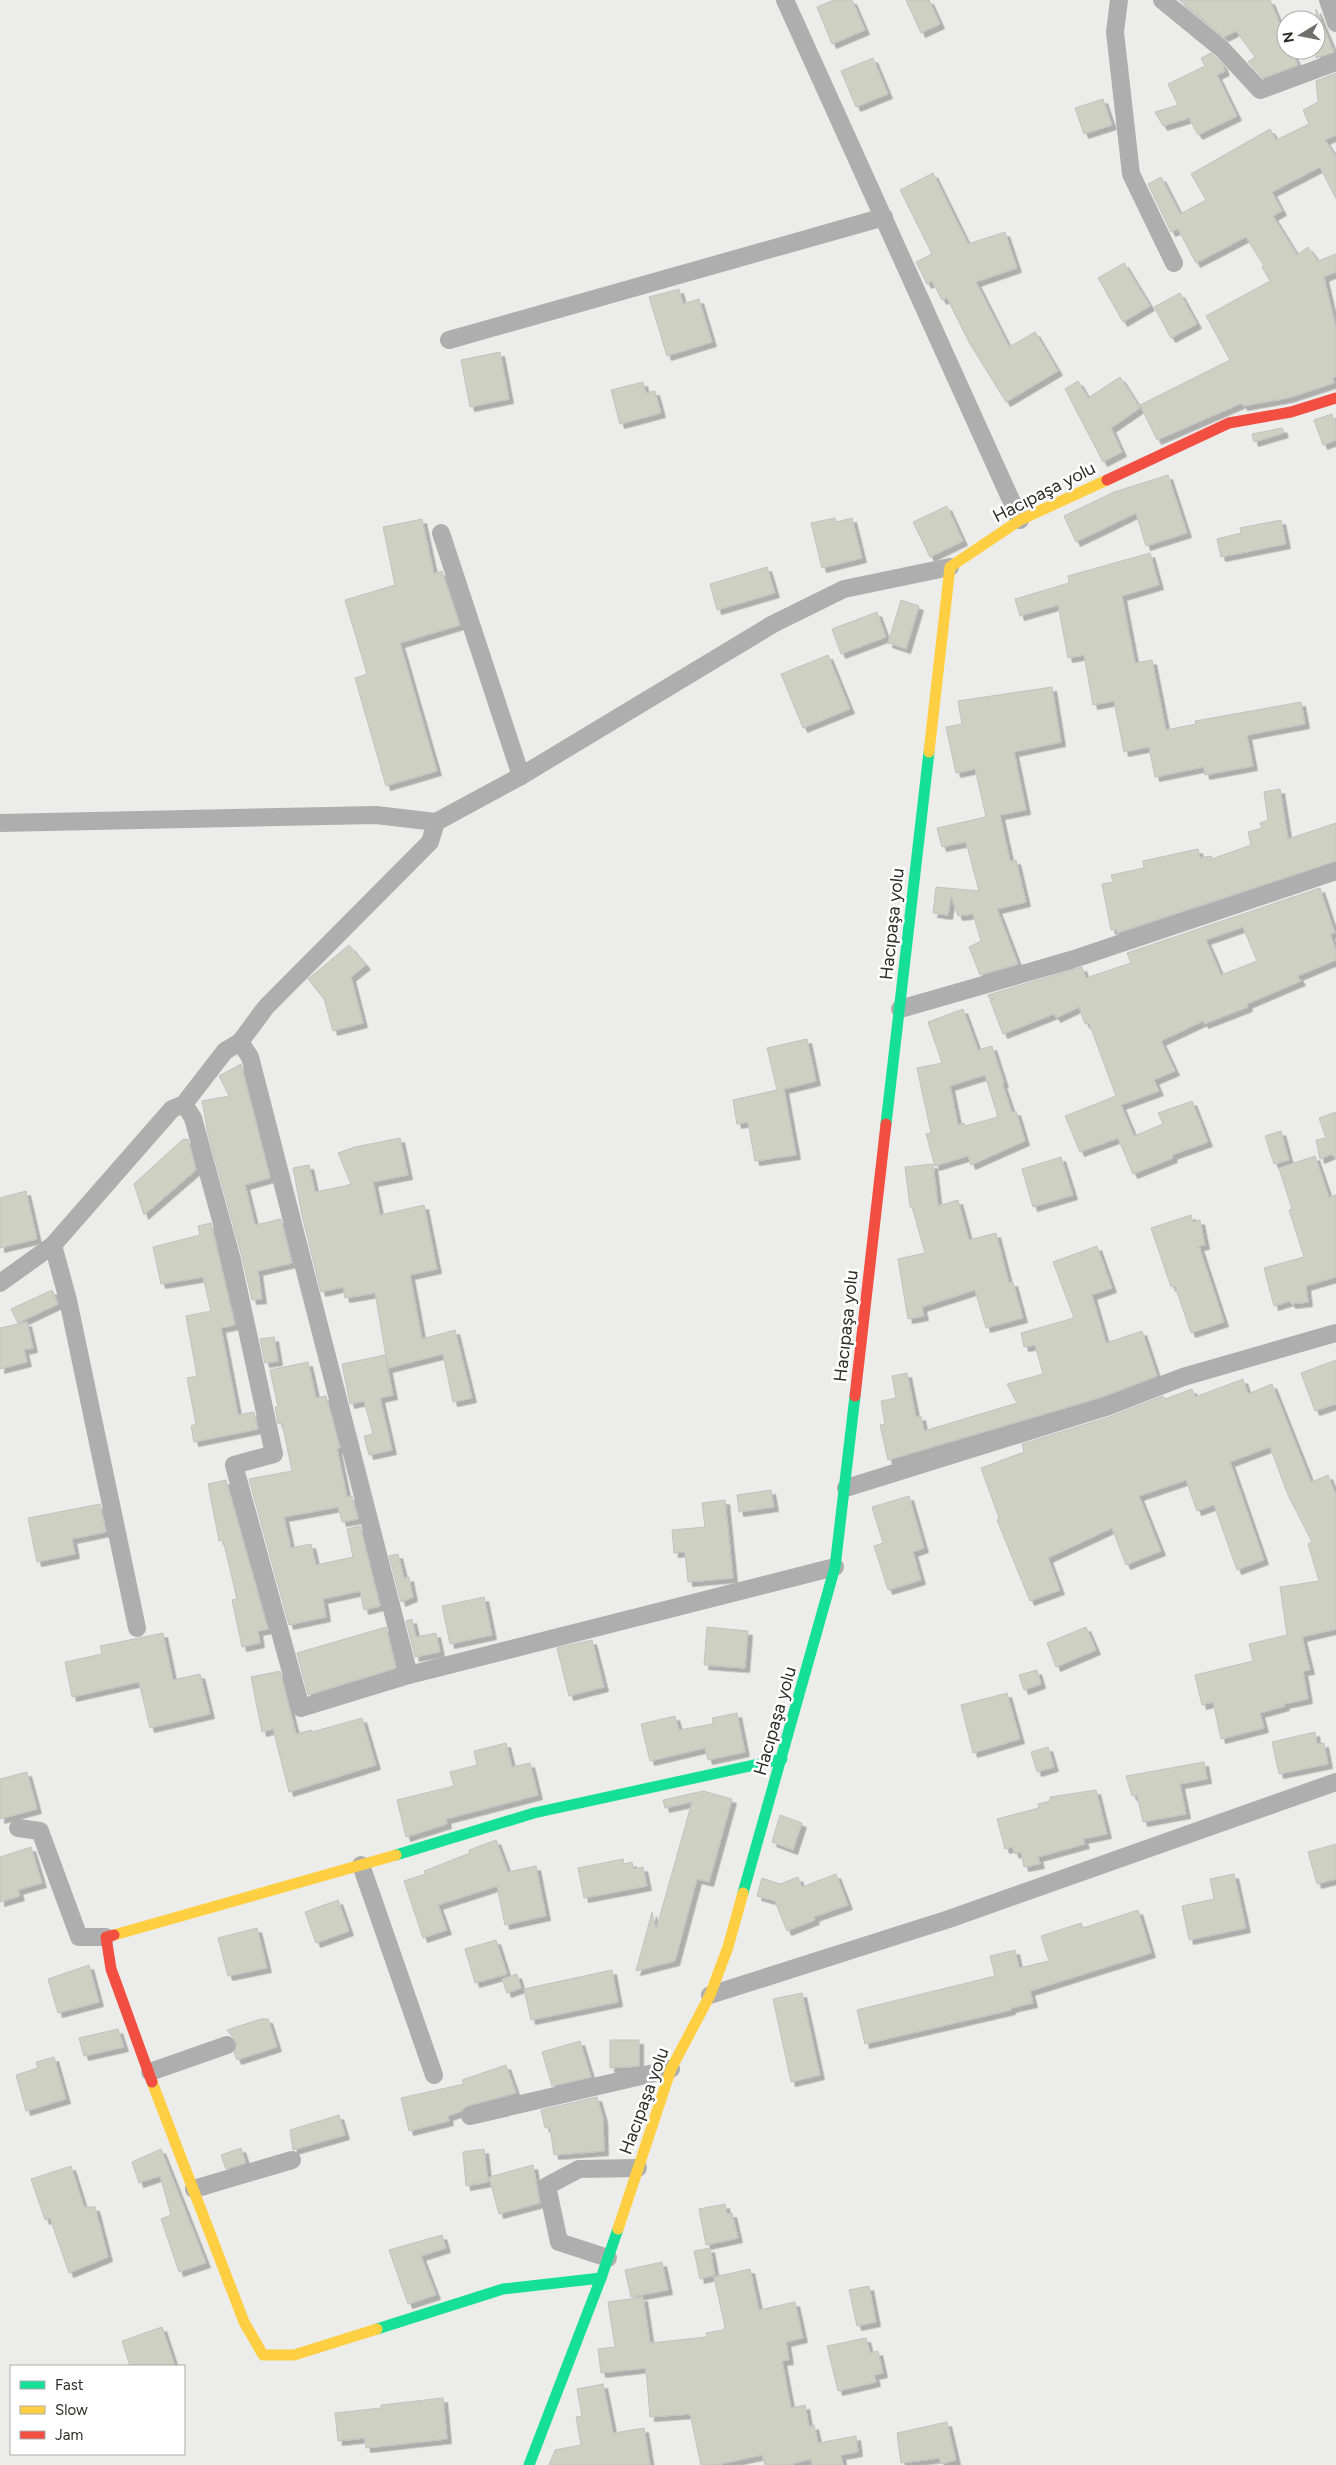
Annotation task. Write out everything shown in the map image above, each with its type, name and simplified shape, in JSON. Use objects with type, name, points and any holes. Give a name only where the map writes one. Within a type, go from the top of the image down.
[{"type":"main road","name":"Hacıpaşa yolu","points":[[529,2465],[601,2278],[671,2069],[710,1995],[728,1947],[835,1567],[846,1488],[950,567],[1020,520],[1229,423],[1291,412],[1336,398]]},
{"type":"main road","points":[[601,2278],[503,2289],[294,2355],[263,2355],[244,2322],[170,2131],[111,1969],[106,1937],[361,1865],[534,1813],[782,1759]]},
{"type":"street","points":[[785,0],[1020,520]]},
{"type":"street","points":[[1119,0],[1115,32],[1131,174],[1174,263]]},
{"type":"street","points":[[1162,0],[1222,49],[1260,90],[1336,62]]},
{"type":"street","points":[[1328,0],[1336,24]]},
{"type":"street","points":[[449,340],[884,217]]},
{"type":"street","points":[[440,533],[521,776]]},
{"type":"street","points":[[0,823],[376,815],[436,822],[521,776],[773,624],[844,589],[950,567]]},
{"type":"street","points":[[0,1283],[53,1245],[172,1109],[184,1104],[225,1051],[240,1042],[266,1007],[430,842],[436,822]]},
{"type":"street","points":[[900,1008],[1071,960],[1336,870]]},
{"type":"street","points":[[240,1042],[250,1057],[409,1675]]},
{"type":"street","points":[[184,1104],[193,1118],[232,1260],[274,1454],[234,1465],[301,1708],[409,1675],[835,1567]]},
{"type":"street","points":[[53,1245],[70,1310],[137,1628]]},
{"type":"street","points":[[846,1488],[1106,1407],[1183,1377],[1336,1333]]},
{"type":"street","points":[[710,1995],[949,1919],[1336,1782]]},
{"type":"street","points":[[18,1828],[40,1831],[79,1937],[106,1937]]},
{"type":"street","points":[[361,1865],[434,2075]]},
{"type":"street","points":[[150,2072],[227,2045]]},
{"type":"street","points":[[470,2116],[671,2069]]},
{"type":"street","points":[[194,2189],[292,2160]]},
{"type":"street","points":[[608,2258],[559,2242],[548,2186],[579,2169],[638,2168]]},
{"type":"building","points":[[834,0],[852,0],[865,30],[832,44],[817,7]]},
{"type":"building","points":[[906,0],[929,0],[940,24],[921,33]]},
{"type":"building","points":[[1179,0],[1270,0],[1276,15],[1276,60],[1296,60],[1298,65],[1263,78],[1248,62],[1255,57],[1236,31],[1224,37]]},
{"type":"building","points":[[1326,33],[1334,52],[1326,55]]},
{"type":"building","points":[[1211,53],[1222,64],[1225,71],[1217,75],[1237,116],[1198,135],[1189,118],[1163,126],[1155,112],[1178,105],[1168,84],[1205,66],[1201,58]]},
{"type":"building","points":[[873,58],[888,94],[856,107],[841,71]]},
{"type":"building","points":[[1336,73],[1336,135],[1325,140],[1336,157],[1336,199],[1320,167],[1272,192],[1282,211],[1273,216],[1297,255],[1308,247],[1318,261],[1336,254],[1336,272],[1324,277],[1336,328],[1336,377],[1333,378],[1334,383],[1288,398],[1243,406],[1242,403],[1157,440],[1140,405],[1230,360],[1206,316],[1270,281],[1262,267],[1264,266],[1246,237],[1196,263],[1178,229],[1171,232],[1148,184],[1161,177],[1180,214],[1206,200],[1191,174],[1270,129],[1276,140],[1309,124],[1303,110],[1318,102],[1316,81]]},
{"type":"building","points":[[1103,99],[1112,125],[1084,134],[1075,108]]},
{"type":"building","points":[[933,173],[968,244],[1005,232],[1017,268],[976,282],[1009,347],[1035,332],[1058,371],[1006,402],[970,344],[947,298],[942,300],[932,281],[927,284],[916,262],[932,254],[900,190]]},
{"type":"building","points":[[1124,263],[1150,306],[1123,322],[1098,278]]},
{"type":"building","points":[[679,289],[683,304],[699,299],[712,342],[667,356],[649,297]]},
{"type":"building","points":[[1180,293],[1197,324],[1171,338],[1154,307]]},
{"type":"building","points":[[500,352],[509,399],[470,407],[461,360]]},
{"type":"building","points":[[1120,377],[1140,408],[1111,428],[1122,452],[1103,462],[1065,389],[1078,381],[1088,398]]},
{"type":"building","points":[[643,382],[646,393],[655,391],[661,413],[620,424],[611,390]]},
{"type":"building","points":[[1332,414],[1333,419],[1336,418],[1336,440],[1323,445],[1314,420]]},
{"type":"building","points":[[1282,428],[1284,433],[1254,442],[1252,434]]},
{"type":"building","points":[[1168,475],[1187,533],[1146,546],[1136,513],[1076,542],[1064,516],[1114,492]]},
{"type":"building","points":[[947,506],[963,541],[930,557],[913,522]]},
{"type":"building","points":[[835,518],[836,522],[852,518],[862,558],[822,568],[811,523]]},
{"type":"building","points":[[422,519],[434,574],[442,571],[460,625],[400,643],[437,771],[386,786],[355,678],[367,674],[345,600],[395,585],[383,527]]},
{"type":"building","points":[[1281,520],[1286,544],[1221,557],[1217,539],[1241,533],[1240,528]]},
{"type":"building","points":[[1150,553],[1159,585],[1122,596],[1135,663],[1152,660],[1166,730],[1196,724],[1195,721],[1301,702],[1305,724],[1247,735],[1253,766],[1205,775],[1204,767],[1155,777],[1149,747],[1124,752],[1114,701],[1093,705],[1084,655],[1068,658],[1058,605],[1020,616],[1015,599],[1069,583],[1068,576]]},
{"type":"building","points":[[767,567],[775,593],[717,610],[710,584]]},
{"type":"building","points":[[901,600],[919,606],[906,649],[888,643]]},
{"type":"building","points":[[877,612],[886,637],[841,654],[832,629]]},
{"type":"building","points":[[828,655],[850,709],[803,728],[781,674]]},
{"type":"building","points":[[1052,687],[1061,742],[1014,752],[1026,810],[1000,815],[1010,861],[1016,860],[1026,902],[997,909],[1018,964],[980,975],[969,947],[981,941],[973,914],[958,916],[951,896],[948,915],[933,913],[936,887],[979,891],[966,842],[942,847],[937,828],[986,817],[975,769],[956,773],[946,727],[962,724],[958,701]]},
{"type":"building","points":[[1280,789],[1288,839],[1336,823],[1336,861],[1117,933],[1116,929],[1111,930],[1102,884],[1113,882],[1111,875],[1144,868],[1143,861],[1198,849],[1200,858],[1211,856],[1212,859],[1251,845],[1248,832],[1262,828],[1260,823],[1268,820],[1264,792]]},
{"type":"building","points":[[1320,888],[1335,933],[1330,934],[1336,950],[1336,960],[1298,976],[1301,981],[1247,1004],[1248,1007],[1204,1024],[1203,1021],[1161,1041],[1175,1071],[1154,1080],[1159,1091],[1121,1105],[1134,1136],[1163,1124],[1158,1113],[1192,1101],[1208,1142],[1172,1155],[1173,1158],[1133,1174],[1118,1138],[1080,1152],[1065,1116],[1116,1096],[1089,1023],[1085,1024],[1079,1007],[1056,1018],[1054,1014],[1003,1034],[990,1000],[994,999],[989,998],[988,995],[1082,967],[1086,978],[1131,963],[1127,953]],"holes":[[[1243,927],[1257,961],[1221,975],[1206,940]]]},
{"type":"building","points":[[349,945],[366,965],[351,977],[363,1023],[333,1031],[324,999],[308,979]]},
{"type":"building","points":[[963,1009],[978,1050],[992,1046],[1012,1112],[1016,1111],[1025,1141],[971,1165],[968,1156],[935,1166],[926,1134],[931,1133],[917,1068],[942,1063],[928,1022]],"holes":[[[985,1075],[998,1117],[965,1126],[964,1123],[958,1125],[950,1086]]]},
{"type":"building","points":[[807,1039],[816,1081],[784,1089],[796,1155],[755,1161],[748,1122],[737,1124],[733,1100],[777,1090],[767,1048]]},
{"type":"building","points":[[241,1064],[270,1178],[245,1185],[255,1225],[281,1219],[292,1263],[258,1271],[262,1299],[252,1300],[208,1134],[202,1101],[229,1096],[219,1076]]},
{"type":"building","points":[[1336,1112],[1336,1159],[1332,1154],[1320,1159],[1316,1140],[1326,1138],[1319,1118]]},
{"type":"building","points":[[1281,1131],[1289,1160],[1274,1164],[1265,1136]]},
{"type":"building","points":[[400,1138],[408,1175],[373,1182],[380,1215],[424,1205],[437,1269],[410,1275],[422,1339],[455,1330],[472,1398],[453,1402],[443,1354],[388,1368],[375,1293],[345,1298],[343,1287],[321,1292],[302,1215],[293,1168],[309,1165],[315,1192],[345,1186],[351,1184],[338,1153],[355,1147]]},
{"type":"building","points":[[188,1139],[196,1170],[144,1215],[134,1184],[182,1140]]},
{"type":"building","points":[[1315,1156],[1329,1197],[1336,1195],[1336,1277],[1306,1286],[1308,1302],[1291,1304],[1290,1301],[1274,1306],[1264,1268],[1304,1257],[1289,1210],[1292,1209],[1279,1168]]},
{"type":"building","points":[[1061,1157],[1073,1195],[1033,1207],[1022,1169]]},
{"type":"building","points":[[933,1164],[938,1206],[958,1200],[969,1240],[996,1233],[1009,1283],[1013,1282],[1023,1318],[986,1328],[975,1290],[922,1307],[924,1316],[908,1319],[898,1259],[925,1253],[912,1207],[910,1207],[905,1167]]},
{"type":"building","points":[[26,1191],[37,1239],[0,1248],[0,1198]]},
{"type":"building","points":[[1191,1215],[1193,1222],[1200,1220],[1205,1245],[1199,1246],[1224,1322],[1191,1333],[1175,1286],[1171,1287],[1151,1228]]},
{"type":"building","points":[[211,1223],[235,1325],[221,1328],[238,1415],[254,1412],[258,1429],[194,1442],[191,1426],[196,1424],[187,1378],[197,1376],[186,1316],[211,1311],[203,1277],[161,1284],[153,1247],[200,1235],[198,1226]]},
{"type":"building","points":[[1097,1246],[1112,1288],[1092,1295],[1106,1343],[1142,1331],[1157,1376],[1102,1397],[888,1460],[880,1425],[885,1424],[881,1401],[896,1398],[892,1376],[907,1373],[916,1417],[921,1416],[924,1431],[1017,1403],[1007,1384],[1043,1374],[1035,1345],[1024,1347],[1021,1333],[1074,1318],[1053,1262]]},
{"type":"building","points":[[52,1290],[58,1304],[18,1323],[11,1309]]},
{"type":"building","points":[[27,1322],[33,1348],[24,1350],[27,1362],[0,1369],[0,1328]]},
{"type":"building","points":[[274,1337],[278,1361],[265,1363],[260,1339]]},
{"type":"building","points":[[385,1355],[393,1395],[380,1398],[392,1450],[369,1455],[364,1436],[373,1434],[364,1401],[350,1404],[342,1364]]},
{"type":"building","points":[[1336,1360],[1336,1404],[1315,1411],[1301,1373]]},
{"type":"building","points":[[308,1362],[316,1398],[326,1396],[340,1448],[337,1449],[347,1497],[352,1496],[358,1519],[342,1522],[338,1507],[284,1517],[291,1548],[311,1544],[316,1565],[353,1557],[347,1529],[360,1526],[380,1606],[364,1610],[360,1591],[323,1599],[326,1617],[289,1625],[249,1479],[292,1471],[282,1423],[278,1424],[275,1407],[278,1407],[270,1370]]},
{"type":"building","points":[[1243,1379],[1248,1394],[1272,1384],[1311,1482],[1328,1475],[1336,1495],[1336,1629],[1302,1637],[1310,1670],[1303,1671],[1308,1699],[1284,1704],[1285,1706],[1260,1713],[1264,1728],[1221,1739],[1213,1702],[1202,1705],[1195,1675],[1253,1661],[1249,1644],[1287,1635],[1280,1587],[1319,1581],[1308,1544],[1312,1542],[1288,1495],[1270,1447],[1230,1462],[1264,1560],[1237,1570],[1214,1505],[1197,1511],[1186,1480],[1139,1496],[1161,1551],[1126,1565],[1112,1528],[1048,1558],[1060,1590],[1030,1601],[997,1520],[999,1518],[981,1468],[1024,1452],[1022,1444],[1109,1417],[1163,1396],[1165,1399],[1192,1389],[1195,1397]]},
{"type":"building","points":[[226,1480],[268,1629],[258,1631],[260,1643],[242,1647],[232,1600],[237,1599],[223,1540],[219,1541],[208,1484]]},
{"type":"building","points":[[771,1490],[774,1507],[739,1512],[737,1495]]},
{"type":"building","points":[[909,1496],[924,1548],[913,1552],[921,1580],[888,1590],[874,1546],[883,1543],[872,1507]]},
{"type":"building","points":[[725,1500],[733,1578],[688,1582],[685,1552],[674,1553],[672,1530],[705,1527],[702,1503]]},
{"type":"building","points":[[100,1504],[106,1532],[72,1539],[75,1554],[37,1562],[28,1518]]},
{"type":"building","points":[[398,1554],[404,1578],[409,1577],[413,1597],[401,1602],[389,1556]]},
{"type":"building","points":[[484,1597],[492,1635],[450,1644],[442,1606]]},
{"type":"building","points":[[412,1619],[416,1637],[436,1633],[440,1652],[415,1657],[406,1621]]},
{"type":"building","points":[[386,1627],[396,1668],[308,1695],[297,1653]]},
{"type":"building","points":[[707,1627],[748,1631],[745,1668],[704,1665]]},
{"type":"building","points":[[1086,1627],[1096,1650],[1056,1667],[1047,1643]]},
{"type":"building","points":[[163,1633],[173,1680],[200,1674],[210,1714],[150,1728],[139,1682],[72,1697],[65,1662],[102,1654],[100,1646]]},
{"type":"building","points":[[592,1640],[604,1687],[569,1696],[557,1648]]},
{"type":"building","points":[[1037,1670],[1041,1684],[1024,1690],[1019,1675]]},
{"type":"building","points":[[280,1671],[296,1734],[312,1730],[312,1732],[362,1718],[376,1765],[289,1792],[273,1729],[262,1732],[251,1677]]},
{"type":"building","points":[[1007,1693],[1020,1739],[973,1753],[961,1705]]},
{"type":"building","points":[[737,1713],[745,1752],[708,1760],[705,1748],[650,1761],[641,1724],[675,1716],[679,1730],[713,1724],[712,1718]]},
{"type":"building","points":[[1315,1732],[1317,1744],[1324,1743],[1328,1764],[1279,1774],[1272,1742]]},
{"type":"building","points":[[506,1743],[512,1767],[530,1763],[538,1795],[446,1819],[447,1824],[406,1837],[397,1800],[454,1786],[450,1772],[477,1765],[474,1751]]},
{"type":"building","points":[[1048,1747],[1054,1767],[1037,1772],[1031,1752]]},
{"type":"building","points":[[1204,1762],[1207,1779],[1180,1784],[1186,1814],[1143,1822],[1137,1795],[1132,1796],[1126,1776]]},
{"type":"building","points":[[27,1772],[37,1809],[0,1819],[0,1779]]},
{"type":"building","points":[[1096,1790],[1107,1834],[1083,1839],[1085,1844],[1038,1857],[1040,1864],[1024,1867],[1021,1852],[1015,1854],[1012,1847],[1005,1849],[997,1819],[1039,1808],[1038,1804],[1050,1801],[1050,1797]]},
{"type":"building","points":[[703,1791],[732,1799],[709,1882],[697,1879],[675,1961],[636,1971],[652,1912],[656,1930],[692,1802],[665,1808],[663,1800]]},
{"type":"building","points":[[780,1815],[802,1823],[793,1850],[772,1842]]},
{"type":"building","points":[[496,1840],[508,1872],[536,1866],[546,1916],[505,1925],[497,1886],[438,1905],[447,1930],[423,1938],[404,1881],[425,1874],[424,1871],[470,1853],[469,1850]]},
{"type":"building","points":[[1336,1844],[1336,1879],[1317,1884],[1308,1852]]},
{"type":"building","points":[[31,1847],[42,1883],[18,1890],[20,1896],[0,1902],[0,1857]]},
{"type":"building","points":[[623,1859],[624,1864],[632,1862],[633,1869],[643,1867],[647,1886],[584,1898],[578,1868]]},
{"type":"building","points":[[836,1874],[848,1905],[814,1917],[815,1920],[787,1931],[775,1901],[757,1896],[762,1878],[780,1884],[798,1877],[802,1887]]},
{"type":"building","points":[[1234,1874],[1246,1928],[1189,1940],[1182,1906],[1214,1899],[1210,1879]]},
{"type":"building","points":[[338,1900],[349,1931],[316,1943],[305,1912]]},
{"type":"building","points":[[1138,1910],[1151,1953],[1030,1991],[1033,2003],[1011,2008],[1011,2010],[865,2044],[857,2010],[995,1976],[990,1956],[1015,1950],[1019,1968],[1049,1961],[1041,1936],[1081,1923],[1083,1928]]},
{"type":"building","points":[[257,1928],[267,1968],[228,1976],[218,1938]]},
{"type":"building","points":[[496,1940],[507,1974],[475,1983],[465,1949]]},
{"type":"building","points":[[89,1965],[99,2002],[58,2013],[48,1979]]},
{"type":"building","points":[[612,1970],[618,2002],[531,2020],[524,1989]]},
{"type":"building","points":[[517,1974],[521,1988],[507,1993],[502,1979]]},
{"type":"building","points":[[802,1993],[820,2075],[791,2082],[773,1999]]},
{"type":"building","points":[[261,2019],[268,2019],[277,2047],[237,2060],[234,2053],[237,2042],[227,2030]]},
{"type":"building","points":[[118,2029],[124,2047],[84,2056],[79,2038]]},
{"type":"building","points":[[610,2040],[639,2040],[639,2066],[610,2068]]},
{"type":"building","points":[[580,2041],[591,2077],[552,2086],[542,2052]]},
{"type":"building","points":[[54,2057],[66,2099],[26,2111],[16,2075],[38,2068],[36,2062]]},
{"type":"building","points":[[506,2065],[516,2093],[467,2106],[460,2112],[448,2116],[449,2121],[409,2131],[401,2098],[464,2084],[462,2080]]},
{"type":"building","points":[[597,2097],[603,2118],[604,2151],[554,2155],[550,2127],[545,2128],[541,2110]]},
{"type":"building","points":[[339,2115],[345,2135],[293,2150],[290,2130]]},
{"type":"building","points":[[241,2148],[246,2163],[226,2169],[221,2155]]},
{"type":"building","points":[[161,2149],[206,2263],[179,2272],[161,2219],[171,2215],[160,2176],[139,2183],[132,2162]]},
{"type":"building","points":[[484,2149],[488,2182],[466,2186],[463,2152]]},
{"type":"building","points":[[533,2165],[540,2203],[499,2214],[489,2177]]},
{"type":"building","points":[[71,2166],[84,2207],[95,2207],[108,2257],[69,2273],[50,2218],[45,2220],[31,2179]]},
{"type":"building","points":[[725,2204],[727,2214],[732,2213],[738,2238],[706,2245],[699,2209]]},
{"type":"building","points":[[442,2235],[446,2248],[421,2256],[436,2295],[408,2304],[389,2250]]},
{"type":"building","points":[[710,2248],[715,2275],[700,2279],[694,2251]]},
{"type":"building","points":[[662,2262],[668,2290],[631,2297],[625,2270]]},
{"type":"building","points":[[750,2269],[759,2310],[795,2302],[803,2338],[786,2342],[789,2360],[782,2361],[791,2408],[805,2405],[809,2427],[814,2425],[818,2443],[856,2436],[858,2452],[841,2455],[843,2465],[812,2465],[811,2459],[788,2465],[765,2465],[762,2455],[716,2465],[701,2465],[690,2414],[650,2417],[646,2368],[601,2373],[598,2349],[615,2347],[608,2302],[643,2297],[650,2343],[707,2337],[706,2333],[723,2330],[725,2327],[714,2277]]},
{"type":"building","points":[[869,2286],[876,2322],[857,2326],[849,2290]]},
{"type":"building","points":[[162,2327],[175,2365],[130,2365],[122,2341]]},
{"type":"building","points":[[866,2338],[870,2353],[878,2351],[883,2373],[874,2375],[876,2382],[838,2391],[827,2346]]},
{"type":"building","points":[[603,2384],[613,2433],[644,2428],[650,2465],[549,2465],[555,2450],[581,2445],[576,2417],[582,2416],[577,2389]]},
{"type":"building","points":[[443,2398],[447,2439],[366,2448],[365,2438],[338,2441],[335,2413],[381,2408],[381,2405]]},
{"type":"building","points":[[947,2422],[956,2460],[941,2464],[939,2458],[901,2463],[897,2433]]},
{"type":"traffic: fast","points":[[886,1124],[929,752]]},
{"type":"traffic: fast","points":[[743,1893],[835,1567],[855,1396]]},
{"type":"traffic: fast","points":[[396,1855],[534,1813],[782,1759]]},
{"type":"traffic: fast","points":[[529,2465],[618,2229]]},
{"type":"traffic: fast","points":[[377,2329],[503,2289],[601,2278]]},
{"type":"traffic: slow","points":[[929,752],[950,567],[1020,520],[1107,480]]},
{"type":"traffic: slow","points":[[114,1935],[396,1855]]},
{"type":"traffic: slow","points":[[618,2229],[671,2069],[710,1995],[728,1947],[743,1893]]},
{"type":"traffic: slow","points":[[152,2082],[244,2322],[263,2355],[294,2355],[377,2329]]},
{"type":"traffic: jam","points":[[1107,480],[1229,423],[1291,412],[1336,398]]},
{"type":"traffic: jam","points":[[855,1396],[886,1124]]},
{"type":"traffic: jam","points":[[114,1935],[106,1937],[111,1969],[152,2082]]}]
